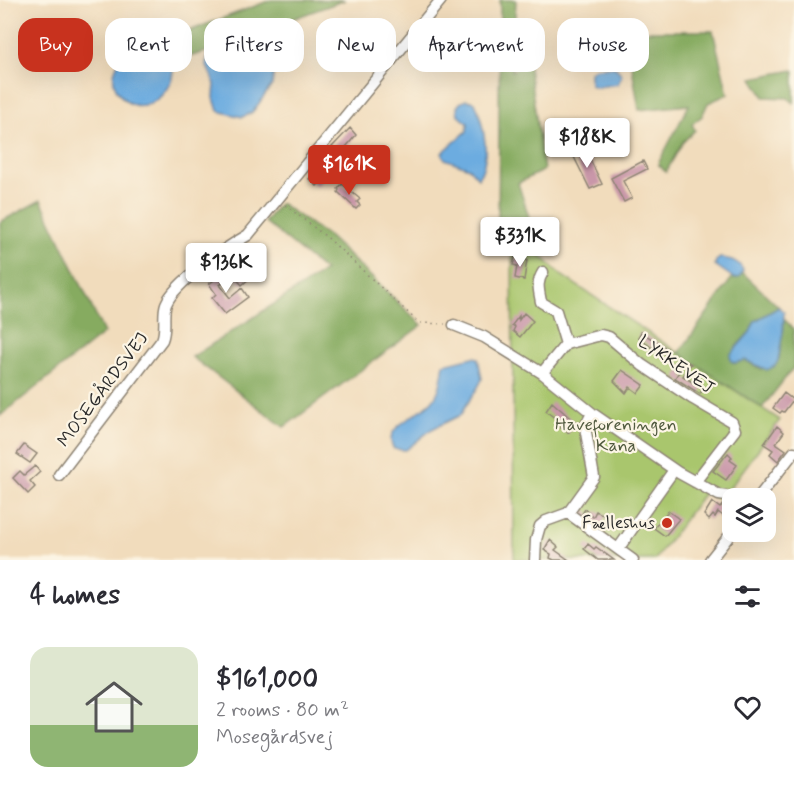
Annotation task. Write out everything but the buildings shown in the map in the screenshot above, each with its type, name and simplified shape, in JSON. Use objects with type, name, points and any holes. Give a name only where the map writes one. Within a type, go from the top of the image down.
[{"type":"street","name":"MOSEGÅRDSVEJ","points":[[59,475],[162,340],[166,331],[165,306],[172,293],[223,250],[248,235],[441,0]]},
{"type":"street","points":[[542,373],[566,344],[556,311],[542,302],[538,279],[543,272]]},
{"type":"street","points":[[454,325],[484,337],[512,353],[674,470],[722,495]]},
{"type":"street","name":"LYKKEVEJ","points":[[566,344],[602,335],[609,337],[642,365],[732,422],[735,430],[695,482]]},
{"type":"street","points":[[536,560],[536,540],[540,526],[546,521],[568,513],[594,477],[585,427],[592,412]]},
{"type":"street","points":[[766,488],[794,452]]},
{"type":"street","points":[[618,549],[674,470]]},
{"type":"street","points":[[568,513],[633,560]]},
{"type":"street","points":[[710,560],[724,542]]},
{"type":"path","points":[[278,198],[329,239],[419,323],[454,325]]},
{"type":"green space","points":[[271,0],[345,0],[295,18],[223,18]]},
{"type":"green space","points":[[500,0],[516,0],[515,18],[500,18]]},
{"type":"green space","points":[[204,25],[204,52],[192,56],[192,30]]},
{"type":"green space","points":[[649,31],[713,31],[728,94],[708,103],[702,116],[692,124],[695,130],[683,142],[666,172],[658,164],[689,105],[639,110],[633,72],[649,72]]},
{"type":"green space","points":[[794,70],[794,103],[788,98],[764,97],[752,78]]},
{"type":"green space","points":[[499,72],[529,72],[544,170],[518,183],[535,236],[498,236]]},
{"type":"green space","points":[[41,200],[104,333],[0,416],[0,222]]},
{"type":"green space","points":[[280,203],[329,237],[422,325],[284,427],[192,357],[325,271],[265,222]]},
{"type":"green space","name":"Haveforeningen Kana","points":[[521,237],[561,275],[780,420],[730,488],[722,488],[721,500],[704,493],[655,560],[514,560],[512,239]]},
{"type":"green space","points":[[743,273],[779,307],[755,321],[750,332],[736,347],[735,363],[745,360],[761,369],[779,358],[784,319],[794,329],[794,367],[762,408],[679,353],[732,278],[735,279]]},
{"type":"water","points":[[115,72],[172,72],[172,75],[167,88],[157,99],[144,105],[131,103],[118,92]]},
{"type":"water","points":[[210,72],[274,72],[272,85],[252,113],[242,117],[218,111],[214,98],[215,84]]},
{"type":"water","points":[[590,72],[619,72],[622,75],[618,84],[597,87],[590,85]]},
{"type":"water","points":[[466,100],[475,102],[485,141],[485,161],[478,178],[469,168],[445,159],[442,153],[467,131],[468,123],[458,115],[457,107]]},
{"type":"water","points":[[720,258],[739,264],[743,270],[740,277],[735,279],[715,265]]},
{"type":"water","points":[[779,307],[784,312],[783,332],[775,366],[767,370],[745,360],[735,363],[731,361],[730,355],[750,332],[755,321]]},
{"type":"water","points":[[473,357],[478,358],[482,379],[461,415],[432,429],[406,450],[394,449],[391,441],[392,434],[436,396],[444,364]]},
{"type":"place","name":"Fælleshus","points":[[667,523]]}]
